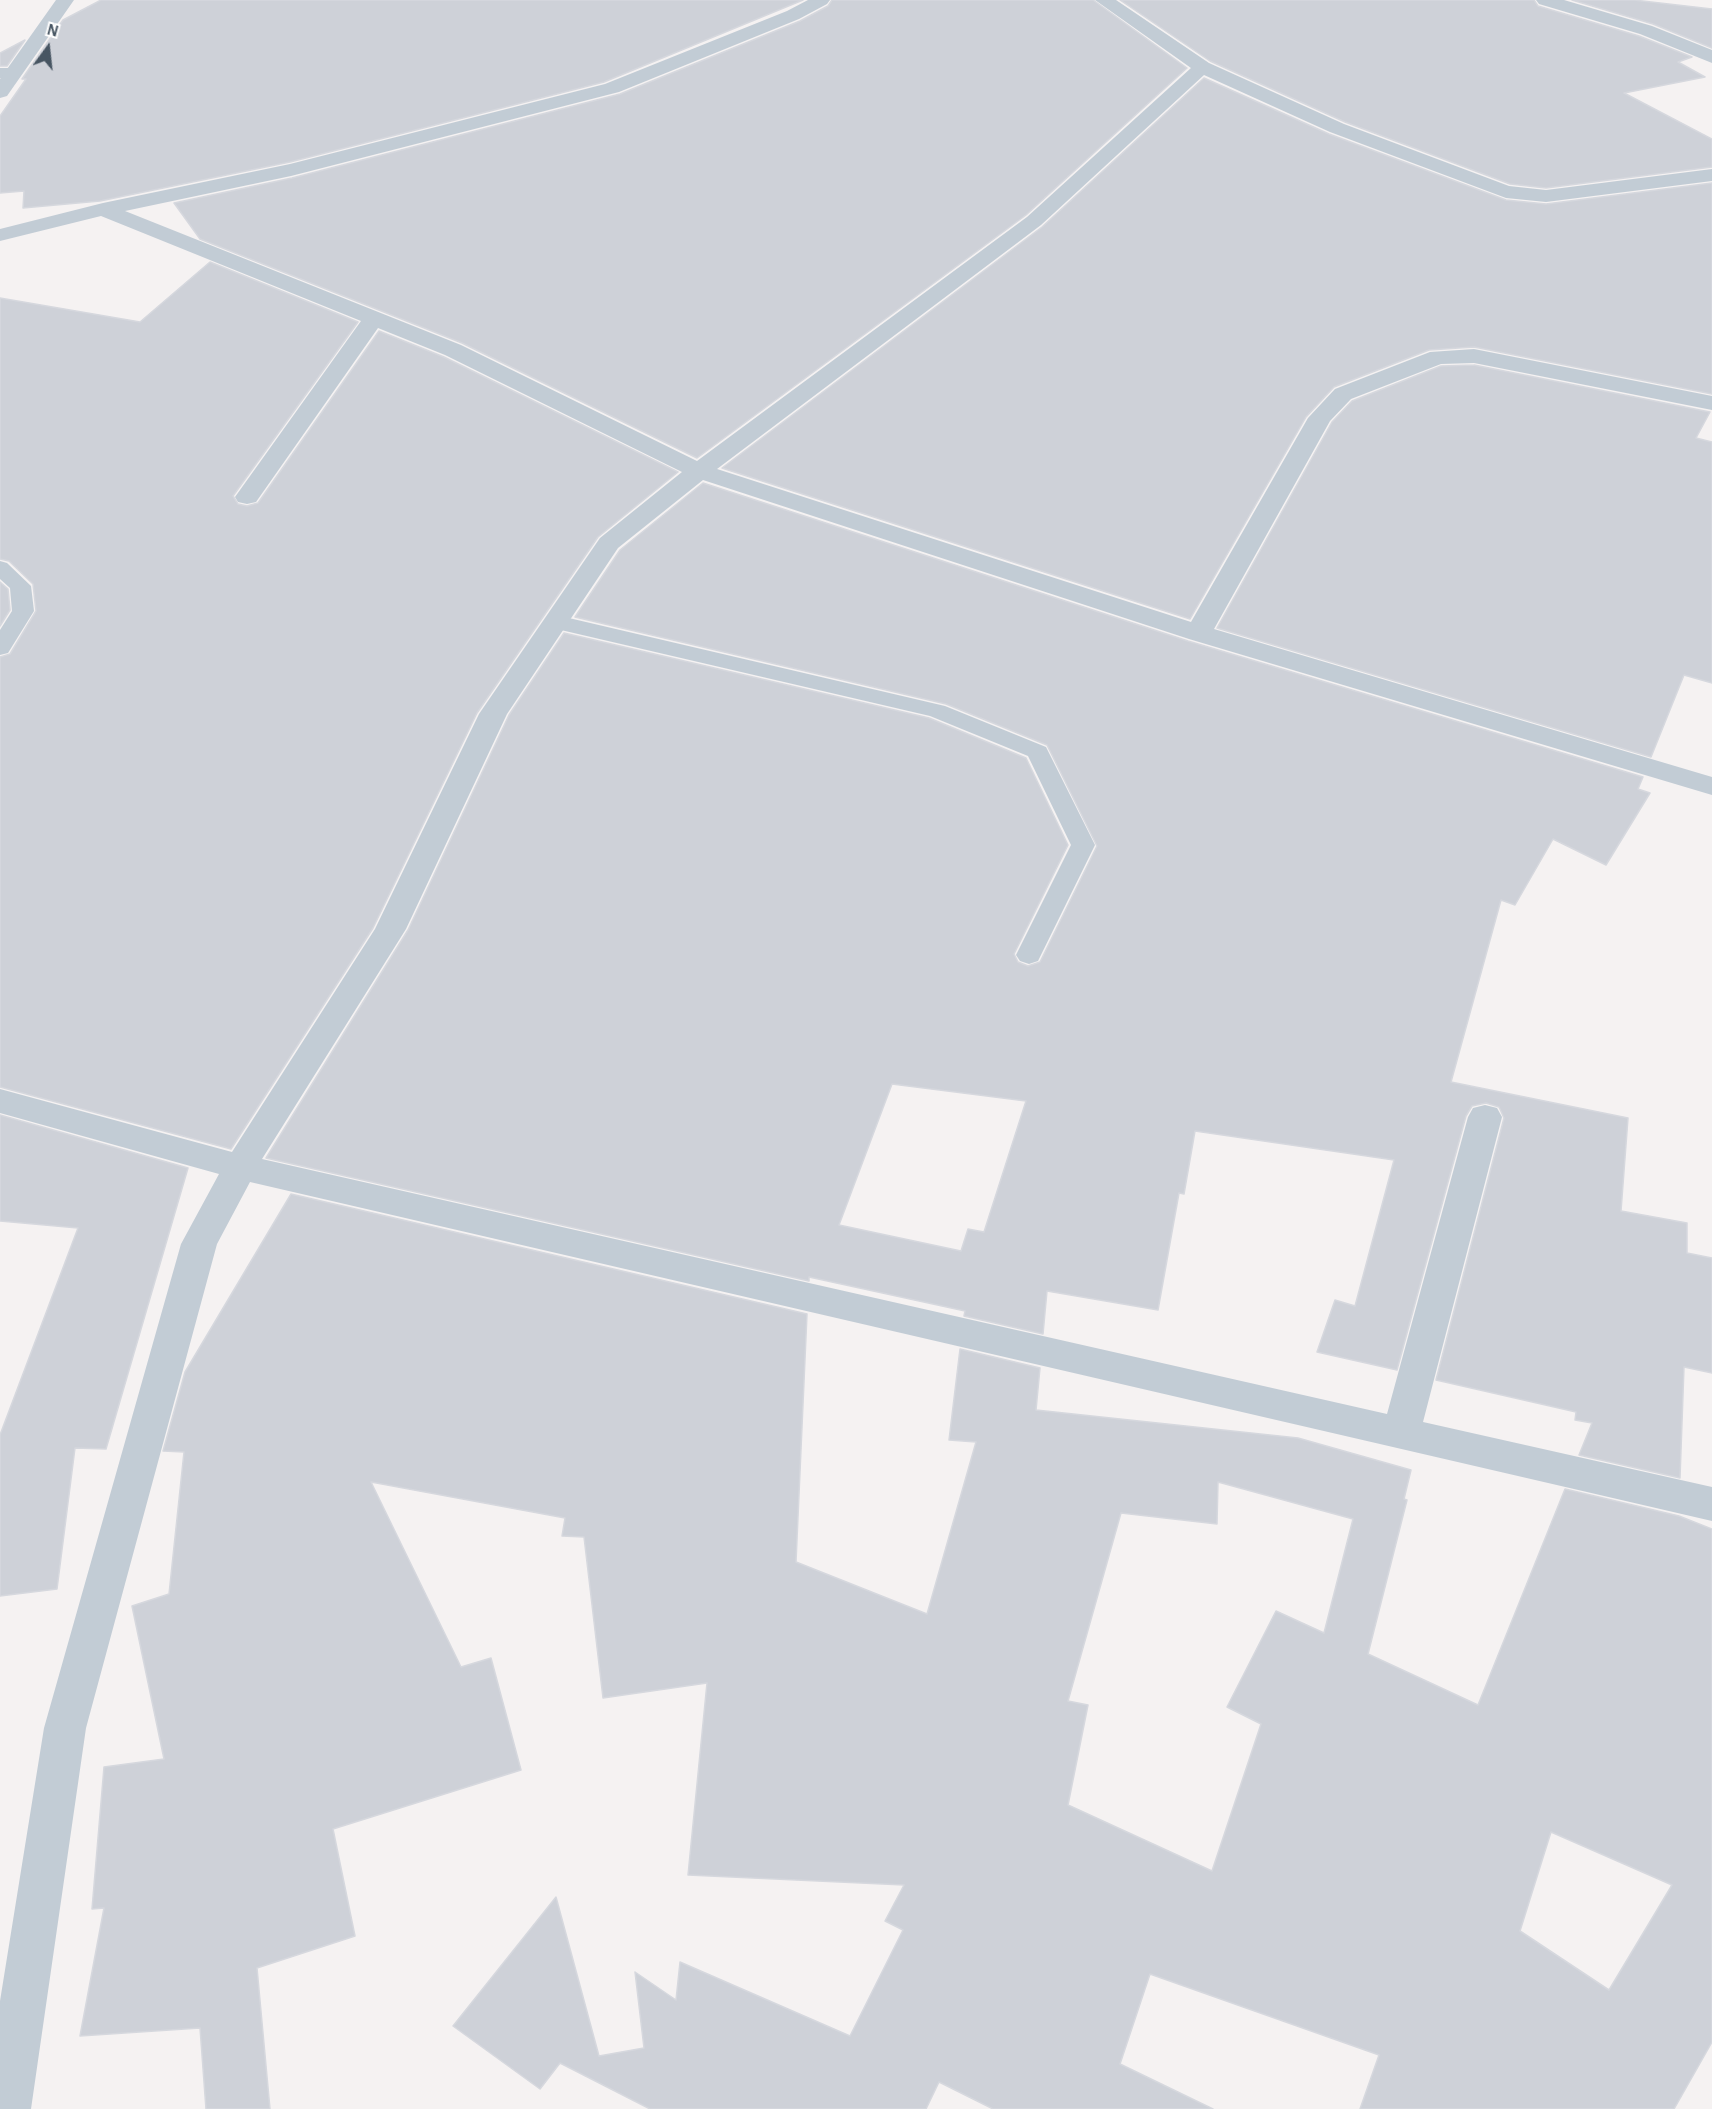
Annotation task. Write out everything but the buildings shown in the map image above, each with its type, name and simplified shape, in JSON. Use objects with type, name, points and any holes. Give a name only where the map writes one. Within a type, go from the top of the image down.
[{"type":"street","points":[[0,92],[6,73],[65,0]]},
{"type":"street","points":[[0,235],[102,209],[291,170],[612,88],[793,15],[821,0]]},
{"type":"street","points":[[1104,0],[1202,67],[1337,128],[1506,192],[1546,196],[1712,175]]},
{"type":"street","points":[[1545,0],[1646,30],[1712,57]]},
{"type":"street","points":[[7,2109],[65,1728],[199,1244],[240,1167],[390,929],[493,714],[609,543],[699,471],[1034,221],[1202,67]]},
{"type":"street","points":[[102,209],[453,350],[699,471],[1198,633],[1712,786]]},
{"type":"street","points":[[247,497],[374,318]]},
{"type":"street","points":[[1198,633],[1320,417],[1343,394],[1438,357],[1474,356],[1712,403]]},
{"type":"street","points":[[0,1101],[240,1167],[1401,1434],[1712,1503]]},
{"type":"street","points":[[1401,1434],[1485,1116]]},
{"type":"lane","points":[[0,567],[20,586],[23,611],[0,648]]},
{"type":"lane","points":[[556,621],[937,711],[1038,752],[1083,844],[1029,955]]}]
